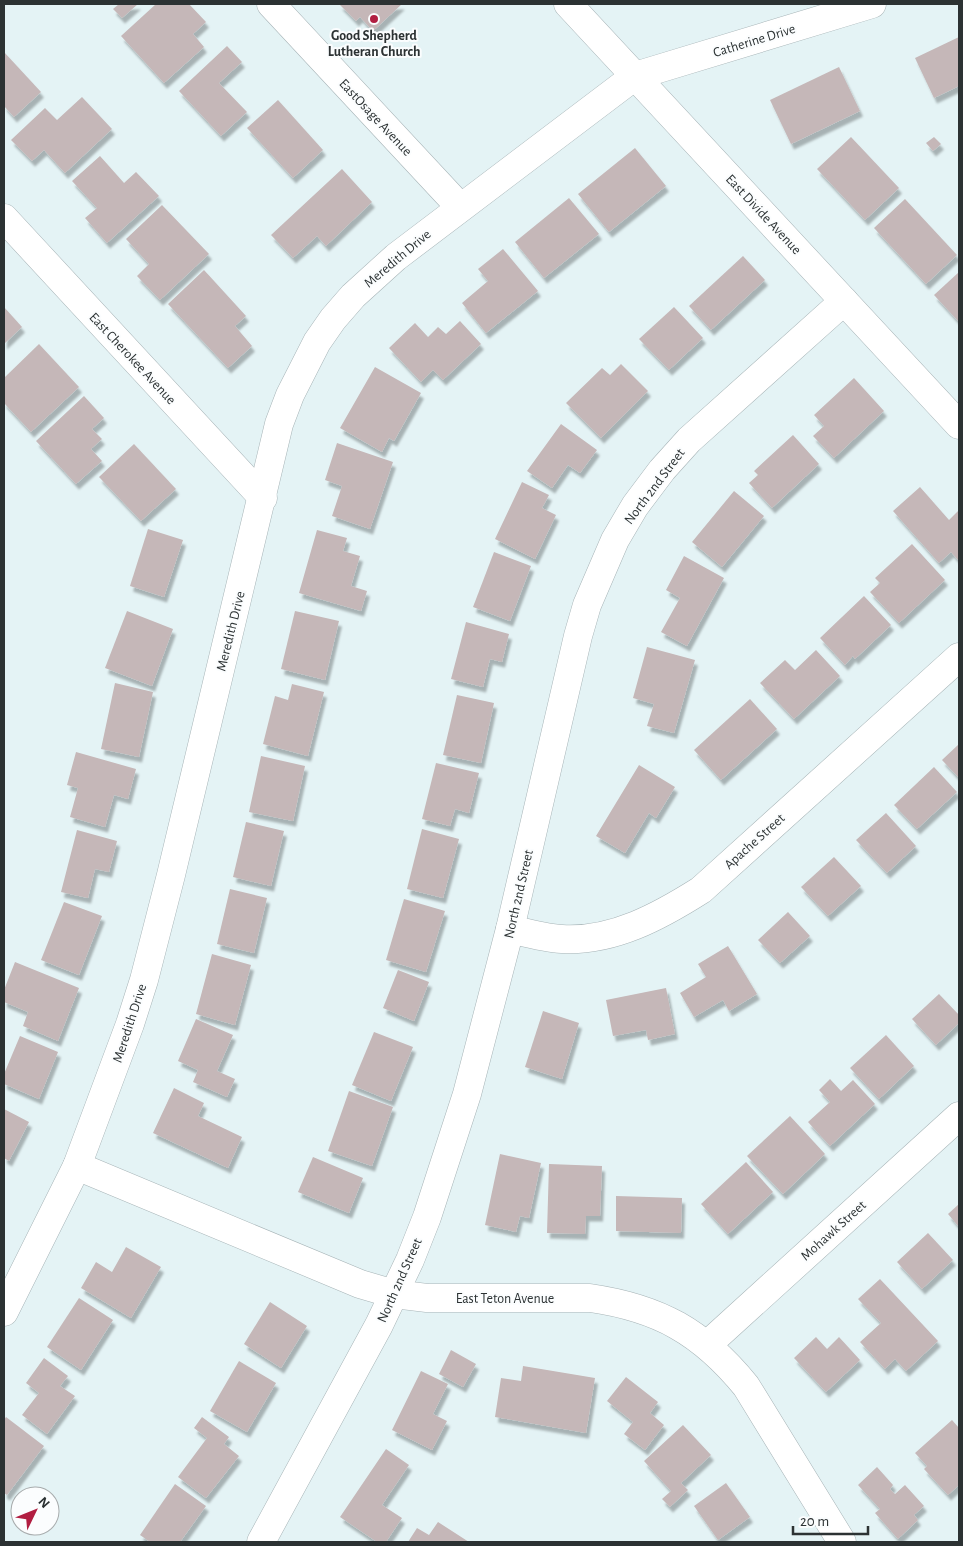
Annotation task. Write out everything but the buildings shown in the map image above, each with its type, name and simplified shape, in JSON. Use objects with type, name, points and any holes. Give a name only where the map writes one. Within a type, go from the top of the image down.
[{"type":"street","name":"EastOsage Avenue","points":[[271,4],[460,208]]},
{"type":"street","name":"East Divide Avenue","points":[[568,4],[959,425]]},
{"type":"street","name":"Catherine Drive","points":[[635,76],[872,4]]},
{"type":"street","name":"Meredith Drive","points":[[4,1312],[77,1166],[130,1024],[144,980],[263,498],[279,424],[290,395],[317,342],[333,319],[353,296],[396,257],[635,76]]},
{"type":"street","name":"East Cherokee Avenue","points":[[4,218],[263,498]]},
{"type":"street","name":"North 2nd Street","points":[[263,1542],[379,1325],[410,1260],[427,1217],[456,1130],[510,929],[578,636],[587,605],[615,540],[635,506],[662,470],[689,440],[844,301]]},
{"type":"street","name":"Apache Street","points":[[510,929],[562,939],[584,939],[606,935],[631,927],[656,917],[679,904],[701,890],[959,657]]},
{"type":"street","name":"Mohawk Street","points":[[707,1345],[959,1116]]},
{"type":"street","name":"East Teton Avenue","points":[[77,1166],[360,1284],[394,1294],[427,1298],[590,1298],[613,1301],[640,1308],[664,1318],[687,1330],[707,1345],[729,1365],[746,1386],[842,1542]]},
{"type":"place","name":"Good Shepherd Lutheran Church","points":[[374,19]]}]
